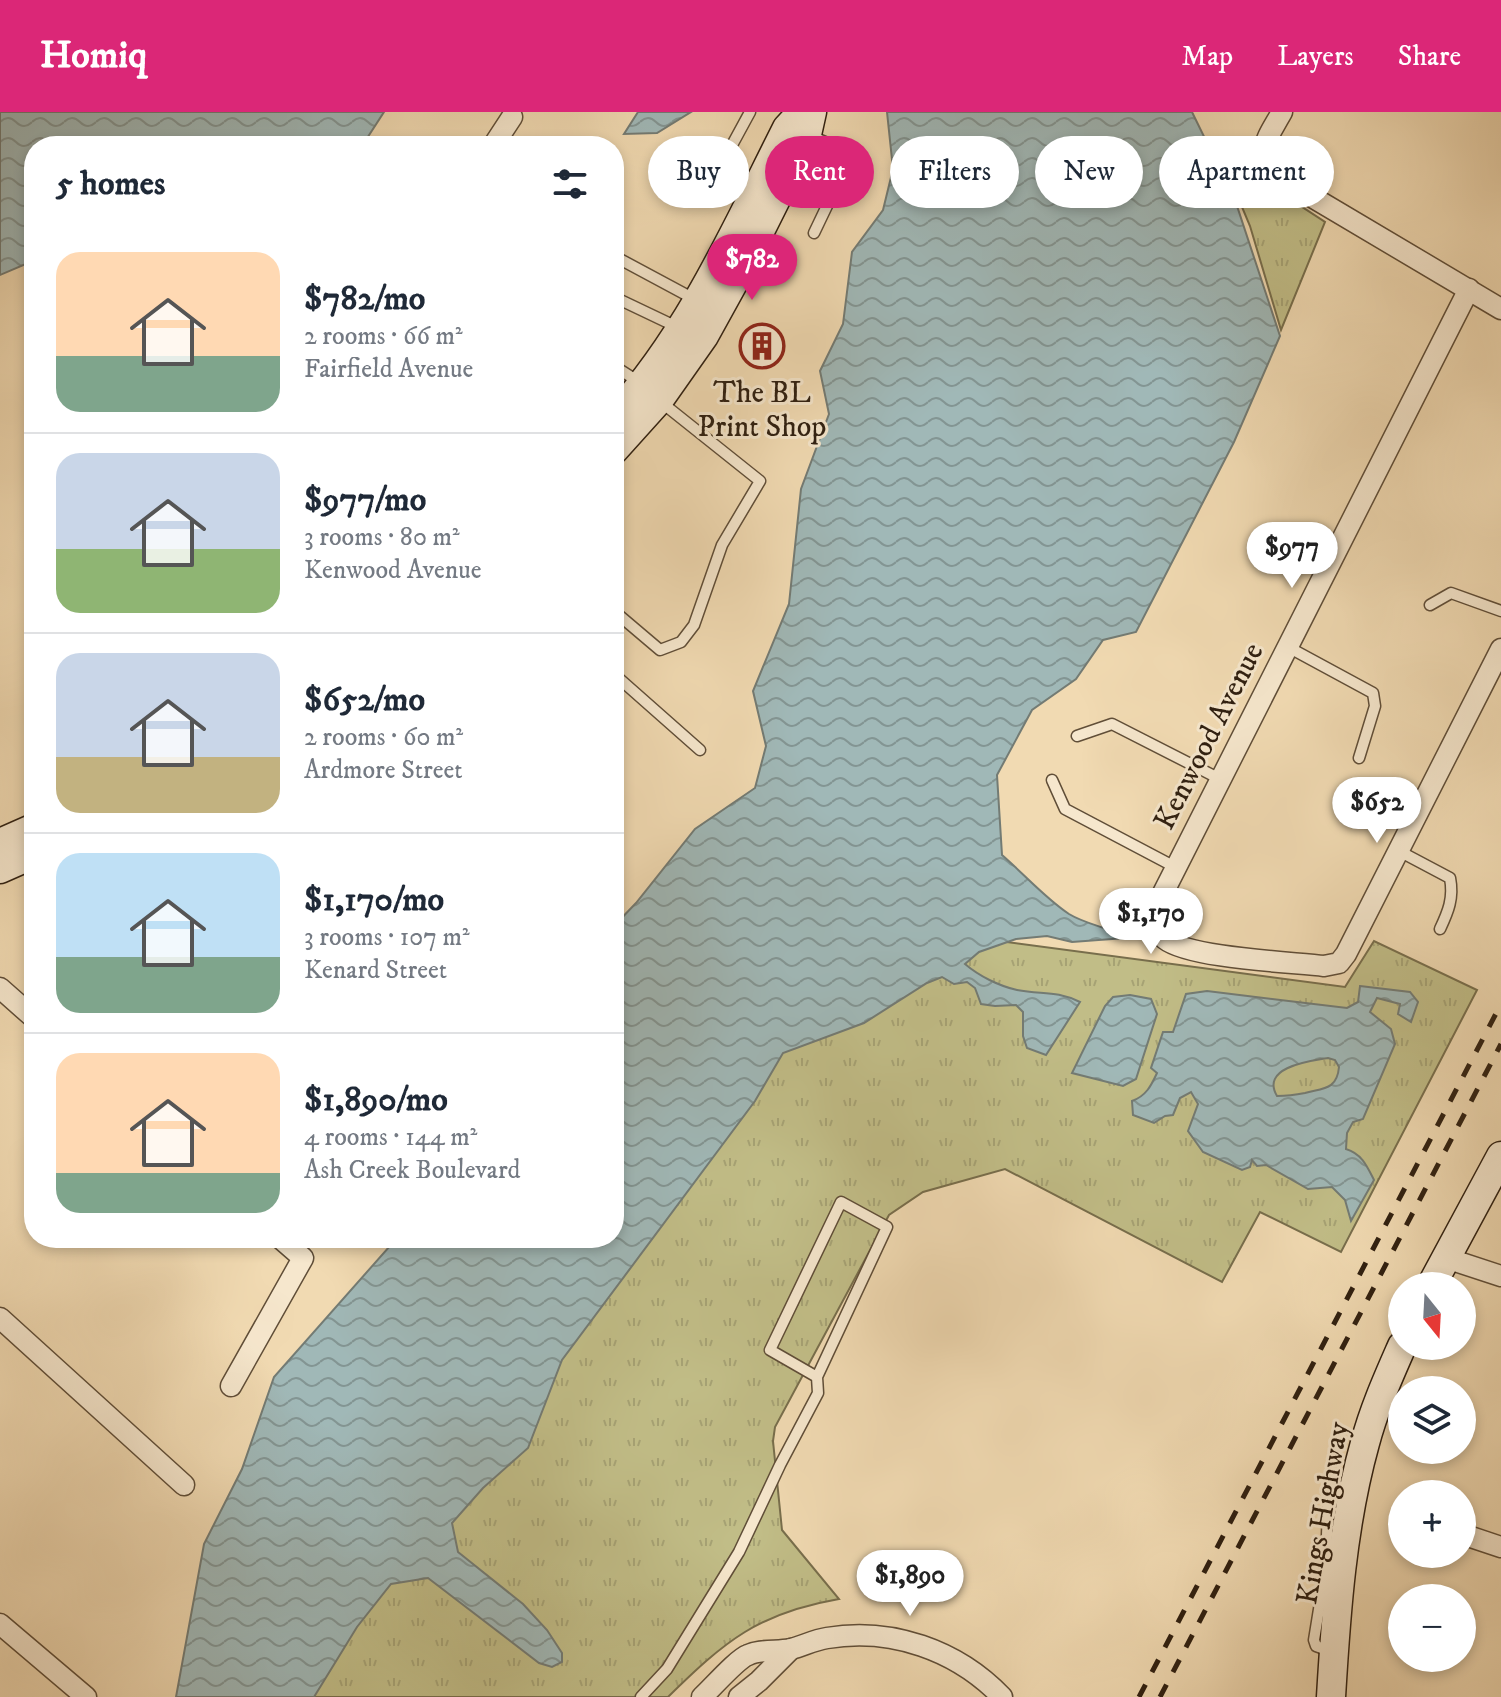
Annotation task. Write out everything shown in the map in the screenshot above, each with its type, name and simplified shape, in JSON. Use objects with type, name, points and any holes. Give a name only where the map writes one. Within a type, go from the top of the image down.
[{"type":"main road","points":[[624,434],[651,392],[787,128],[807,119]]},
{"type":"main road","points":[[624,409],[651,392],[704,336],[741,269],[807,119]]},
{"type":"main road","points":[[1438,1272],[1501,1156]]},
{"type":"main road","name":"Kings Highway","points":[[1335,1696],[1334,1652],[1342,1568],[1356,1487],[1371,1422],[1396,1360]]},
{"type":"street","points":[[1282,112],[1263,151],[1269,168],[1280,178],[1501,309]]},
{"type":"street","points":[[500,136],[512,117]]},
{"type":"street","name":"Kenwood Avenue","points":[[1399,851],[1339,963],[1324,966],[1204,952],[1173,944],[1163,938],[1155,923],[1154,911],[1175,867],[1469,289]]},
{"type":"street","points":[[1399,851],[1501,649]]},
{"type":"street","points":[[0,988],[24,1009]]},
{"type":"street","points":[[231,1386],[303,1258],[292,1248]]},
{"type":"street","points":[[1446,1258],[1501,1276]]},
{"type":"street","points":[[0,1318],[184,1485]]},
{"type":"street","points":[[1476,1539],[1501,1547]]},
{"type":"street","points":[[0,1624],[86,1697]]},
{"type":"street","points":[[702,1697],[747,1655],[791,1649],[826,1638],[861,1636],[905,1640],[938,1650],[994,1688],[1002,1697]]},
{"type":"street","points":[[739,1697],[791,1649]]},
{"type":"lane","points":[[750,112],[725,158],[721,175],[729,186],[752,198]]},
{"type":"lane","points":[[807,119],[846,157],[846,166],[814,233]]},
{"type":"lane","points":[[624,261],[698,301]]},
{"type":"lane","points":[[624,302],[682,329]]},
{"type":"lane","points":[[624,373],[760,481],[722,545],[694,625],[681,642],[660,650],[624,619]]},
{"type":"lane","points":[[1430,605],[1451,593],[1501,611]]},
{"type":"lane","points":[[1288,647],[1373,693],[1375,706],[1359,758]]},
{"type":"lane","points":[[624,683],[700,750]]},
{"type":"lane","points":[[1077,736],[1112,724],[1220,779]]},
{"type":"lane","points":[[1052,780],[1065,809],[1175,867]]},
{"type":"lane","points":[[1399,851],[1450,878],[1449,910],[1440,929]]},
{"type":"lane","points":[[641,1697],[667,1669],[739,1552],[818,1393],[817,1377],[887,1227],[841,1202],[770,1350],[817,1377]]},
{"type":"lane","points":[[1334,1652],[1316,1646],[1314,1640],[1326,1566],[1328,1505],[1342,1487],[1356,1487]]},
{"type":"green space","points":[[1242,208],[1304,208],[1325,222],[1281,330]]},
{"type":"green space","points":[[931,932],[1345,987],[1374,941],[1477,990],[1341,1252],[1260,1212],[1222,1282],[1005,1169],[923,1192],[889,1215],[775,1427],[773,1441],[782,1530],[839,1599],[786,1612],[744,1632],[707,1660],[668,1697],[227,1697],[606,1248],[624,1248],[624,1172]]},
{"type":"water","points":[[0,112],[384,112],[368,136],[24,136],[24,265],[0,275]]},
{"type":"water","points":[[638,112],[691,112],[657,133],[624,134]]},
{"type":"water","points":[[887,112],[1192,112],[1204,136],[1159,136],[1159,208],[1238,208],[1280,336],[1234,442],[1136,632],[1103,640],[1076,679],[1032,710],[997,775],[1002,855],[1069,914],[1126,938],[1072,942],[1047,936],[1016,939],[979,952],[965,964],[1010,988],[1056,994],[1080,1002],[1046,1055],[1027,1048],[1023,1036],[1023,1012],[1016,1005],[981,1004],[975,988],[967,982],[954,984],[942,977],[927,983],[864,1023],[783,1053],[755,1101],[562,1360],[528,1448],[483,1488],[452,1523],[458,1552],[523,1604],[547,1630],[562,1653],[562,1662],[552,1667],[539,1663],[428,1578],[391,1584],[357,1627],[314,1697],[176,1697],[204,1544],[242,1469],[274,1377],[388,1248],[624,1248],[624,916],[695,829],[755,788],[766,746],[753,691],[789,604],[801,489],[829,414],[820,371],[843,324],[852,252],[883,210],[890,181],[890,208],[1019,208],[1019,136],[890,136],[890,140]]},
{"type":"water","points":[[1360,986],[1410,992],[1418,1002],[1411,1022],[1398,1014],[1400,1004],[1377,998],[1370,1012],[1391,1029],[1395,1044],[1363,1119],[1353,1122],[1347,1133],[1346,1149],[1360,1157],[1374,1180],[1351,1221],[1345,1200],[1332,1187],[1308,1189],[1266,1165],[1257,1166],[1252,1160],[1250,1167],[1242,1170],[1203,1152],[1188,1131],[1198,1104],[1191,1092],[1180,1098],[1173,1115],[1154,1123],[1133,1115],[1132,1101],[1144,1093],[1155,1078],[1157,1073],[1151,1068],[1163,1032],[1173,1032],[1186,994],[1207,991],[1347,1008],[1358,1002]],"holes":[[[1328,1058],[1335,1060],[1339,1067],[1338,1075],[1328,1087],[1277,1096],[1275,1078],[1289,1067]]]},
{"type":"water","points":[[1130,995],[1151,999],[1157,1014],[1136,1079],[1123,1086],[1072,1073],[1105,1006],[1113,997]]},
{"type":"railway","points":[[1139,1697],[1501,1004]]},
{"type":"railway","points":[[1160,1697],[1501,1044]]},
{"type":"place","name":"The BL Print Shop","points":[[762,346]]}]
